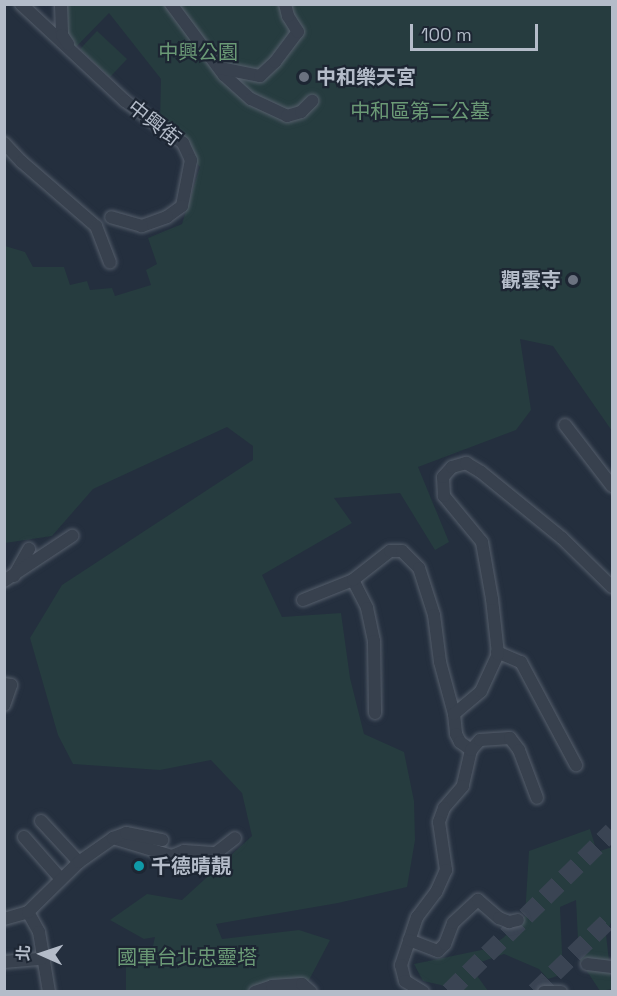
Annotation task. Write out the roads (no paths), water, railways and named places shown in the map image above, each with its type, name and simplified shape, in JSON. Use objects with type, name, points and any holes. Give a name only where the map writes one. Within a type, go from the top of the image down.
[{"type":"street","name":"中興街","points":[[21,4],[71,48],[125,101],[183,143],[191,160],[182,206],[167,217],[142,226],[111,217]]},
{"type":"street","points":[[61,4],[62,35],[71,48]]},
{"type":"street","points":[[171,4],[219,67],[250,99],[287,116],[301,112],[312,101]]},
{"type":"street","points":[[219,67],[235,73],[260,76],[275,62],[298,32],[288,16],[285,4]]},
{"type":"street","points":[[4,143],[22,162],[96,226],[110,262]]},
{"type":"street","points":[[565,425],[612,486]]},
{"type":"street","points":[[454,714],[481,691],[497,652],[492,599],[482,542],[444,496],[443,477],[452,467],[466,463],[482,472],[562,538],[612,587]]},
{"type":"street","points":[[12,577],[72,536]]},
{"type":"street","points":[[12,577],[29,549]]},
{"type":"street","points":[[303,600],[354,580],[390,551],[402,551],[419,568],[434,615],[440,662],[454,714],[456,734],[460,742],[471,750]]},
{"type":"street","points":[[354,580],[368,608],[374,640],[375,713]]},
{"type":"street","points":[[497,652],[521,662],[576,765]]},
{"type":"street","points":[[4,705],[8,684]]},
{"type":"street","points":[[423,992],[405,981],[401,965],[417,916],[436,892],[446,870],[439,822],[444,808],[463,786],[471,750],[480,740],[510,738],[519,750],[537,798]]},
{"type":"street","points":[[41,821],[79,862]]},
{"type":"street","points":[[4,919],[28,912],[60,878],[113,838],[126,833],[162,840]]},
{"type":"street","points":[[24,837],[60,878]]},
{"type":"street","points":[[113,838],[172,856],[184,851],[216,853],[234,838]]},
{"type":"street","points":[[409,940],[438,951],[445,944],[453,923],[478,900],[499,918],[509,922],[518,920]]},
{"type":"street","points":[[28,912],[39,932],[41,958],[49,992]]},
{"type":"street","points":[[4,962],[41,958]]},
{"type":"street","points":[[586,964],[612,967]]},
{"type":"street","points":[[255,992],[272,986],[302,984],[311,992]]},
{"type":"street","points":[[544,992],[561,992]]},
{"type":"tunnel","points":[[449,992],[612,831]]},
{"type":"tunnel","points":[[535,992],[612,917]]},
{"type":"place","name":"中和樂天宮","points":[[304,77]]},
{"type":"place","name":"觀雲寺","points":[[573,280]]},
{"type":"place","name":"千德晴靚","points":[[139,866]]},
{"type":"park label","name":"中興公園","points":[[198,52]]},
{"type":"park label","name":"中和區第二公墓","points":[[420,111]]},
{"type":"park label","name":"國軍台北忠靈塔","points":[[187,957]]}]
